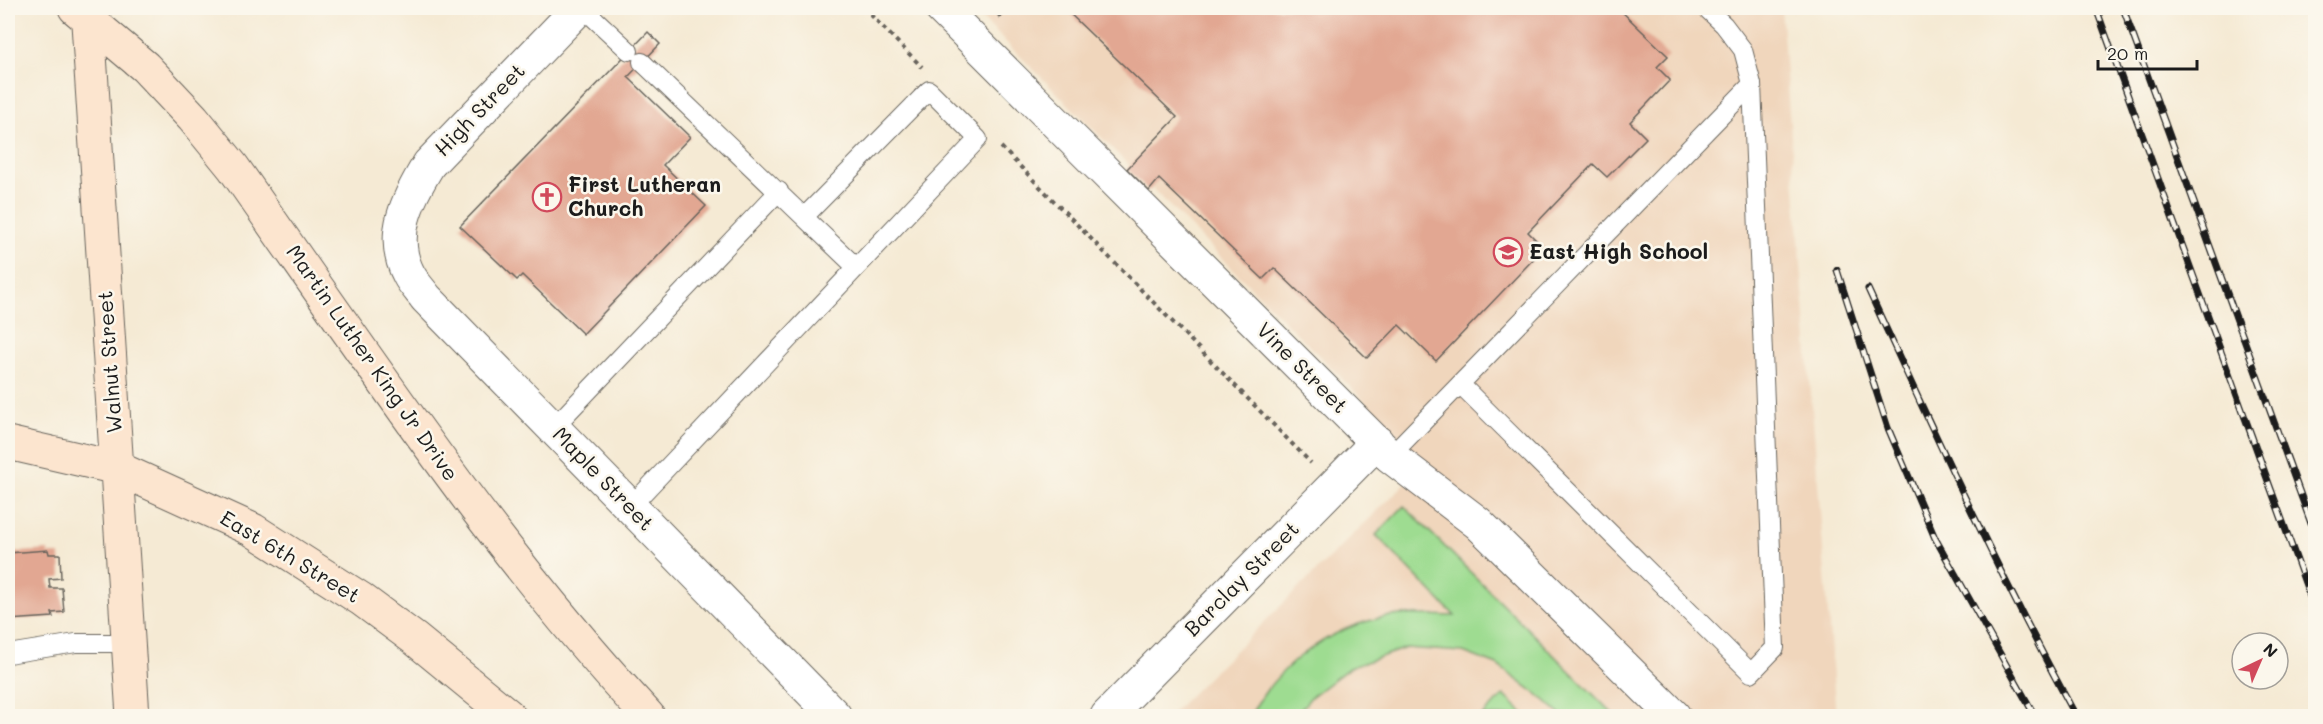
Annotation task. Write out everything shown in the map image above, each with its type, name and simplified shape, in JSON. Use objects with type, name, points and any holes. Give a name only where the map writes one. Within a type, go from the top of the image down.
[{"type":"main road","name":"Walnut Street","points":[[83,11],[134,717]]},
{"type":"main road","name":"Martin Luther King Jr Drive","points":[[83,11],[145,67],[193,118],[233,167],[469,500],[548,602],[648,717]]},
{"type":"main road","name":"East 6th Street","points":[[8,443],[117,468],[253,530],[361,599],[406,632],[509,717]]},
{"type":"street","name":"High Street","points":[[400,225],[411,192],[429,164],[581,8]]},
{"type":"street","name":"Vine Street","points":[[941,8],[1383,449],[1478,523],[1674,717]]},
{"type":"street","name":"Maple Street","points":[[400,225],[400,249],[409,275],[426,298],[835,717]]},
{"type":"street","name":"Barclay Street","points":[[1107,717],[1383,449]]},
{"type":"lane","points":[[581,8],[636,56],[856,267]]},
{"type":"lane","points":[[1460,384],[1751,673],[1775,648],[1752,84],[1743,50],[1706,8]]},
{"type":"lane","points":[[1383,449],[1460,384],[1752,84]]},
{"type":"lane","points":[[630,507],[978,138],[929,90],[805,216]]},
{"type":"lane","points":[[553,428],[779,191]]},
{"type":"lane","points":[[8,654],[76,643],[129,644]]},
{"type":"path","points":[[864,8],[930,75]]},
{"type":"path","points":[[996,142],[1317,470]]},
{"type":"shaded area","name":"East High School","points":[[972,8],[1781,8],[1836,716],[1169,716],[1426,463]]},
{"type":"green space","points":[[1404,506],[1615,716],[1562,716],[1497,665],[1463,652],[1406,648],[1349,668],[1311,697],[1296,716],[1250,716],[1262,696],[1277,678],[1294,662],[1332,635],[1377,619],[1400,615],[1455,616],[1376,535]]},
{"type":"green space","points":[[1504,695],[1526,716],[1482,716]]},
{"type":"building","points":[[1064,8],[1618,8],[1668,56],[1657,67],[1670,80],[1630,122],[1646,138],[1607,177],[1593,164],[1528,232],[1544,248],[1436,361],[1399,325],[1367,358],[1274,268],[1263,279],[1159,179],[1149,191],[1127,169],[1177,117]]},
{"type":"building","points":[[648,32],[660,44],[628,77],[690,137],[663,165],[706,206],[583,334],[522,275],[517,280],[460,226]]},
{"type":"building","points":[[48,550],[49,554],[60,554],[61,578],[49,579],[50,588],[62,588],[64,612],[52,613],[53,617],[8,620],[8,553]]},
{"type":"railway","points":[[2096,8],[2316,613]]},
{"type":"railway","points":[[2123,8],[2316,537]]},
{"type":"railway","points":[[1837,270],[1888,428],[1935,538],[2035,716]]},
{"type":"railway","points":[[1868,289],[1994,558],[2076,716]]},
{"type":"place","name":"First Lutheran Church","points":[[547,197]]},
{"type":"place","name":"East High School","points":[[1508,252]]}]
